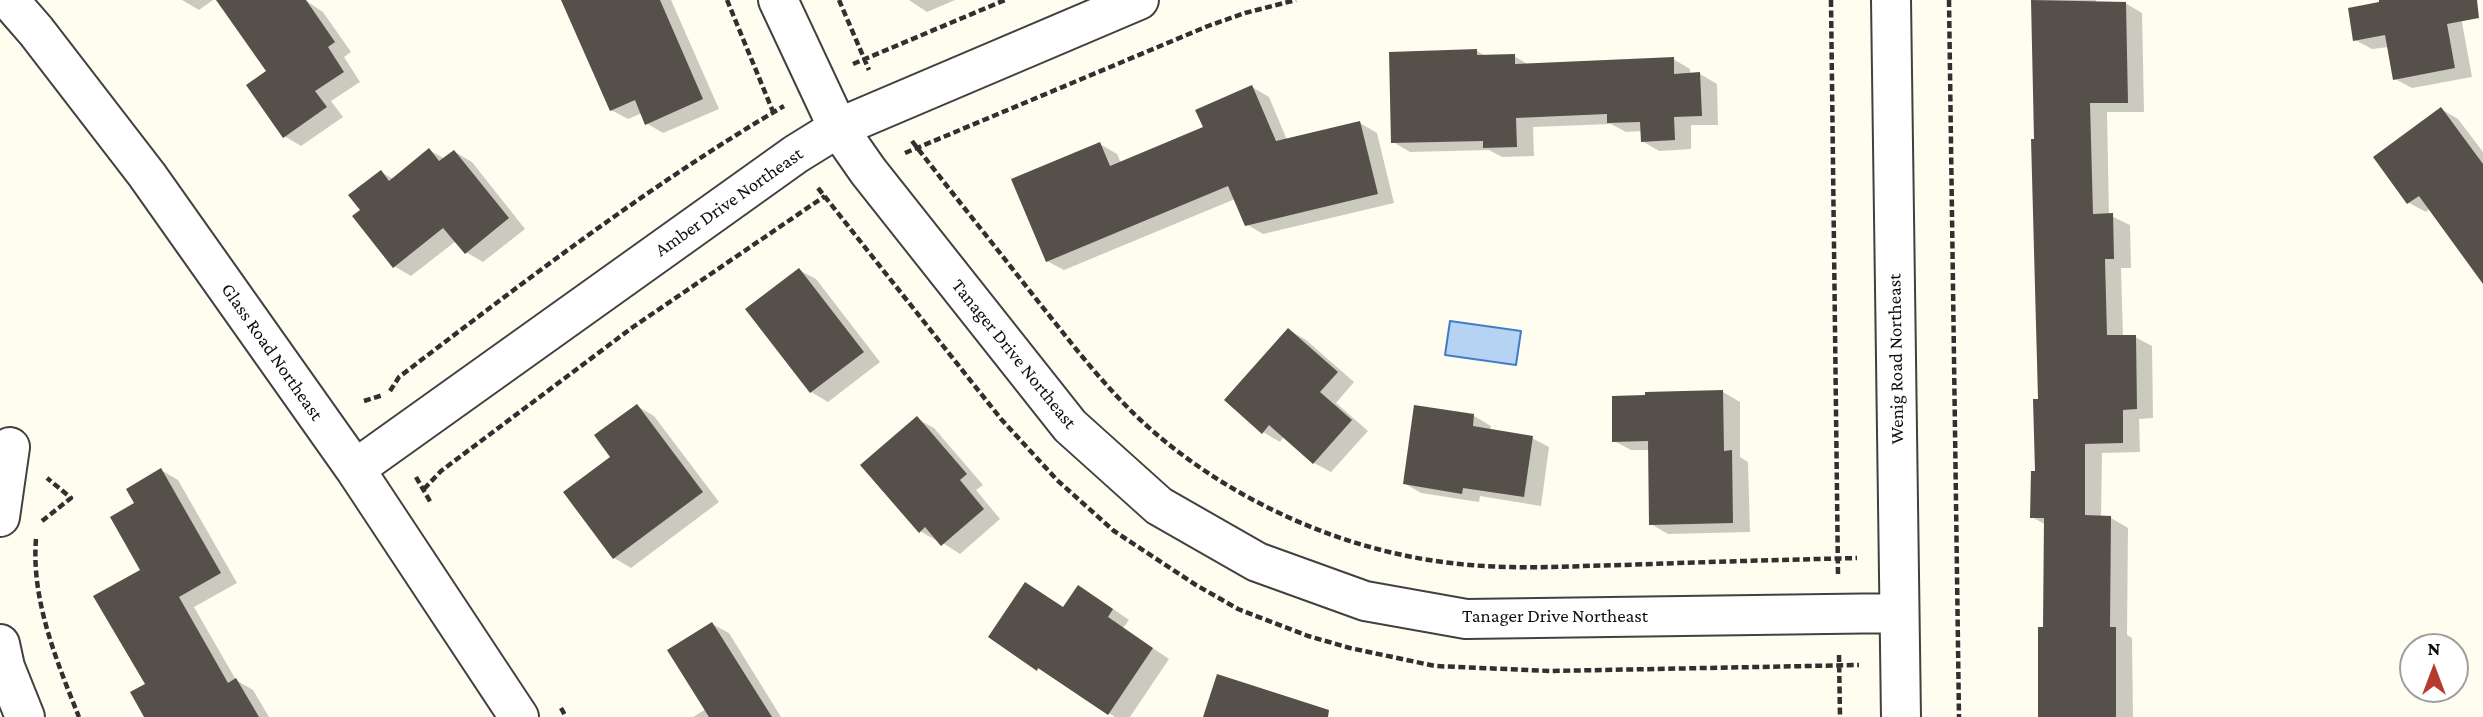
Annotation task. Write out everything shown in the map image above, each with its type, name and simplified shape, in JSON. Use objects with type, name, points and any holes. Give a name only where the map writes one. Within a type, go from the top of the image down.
[{"type":"street","name":"Glass Road Northeast","points":[[9,0],[147,175],[355,469],[519,717]]},
{"type":"street","name":"Tanager Drive Northeast","points":[[778,0],[838,128],[868,171],[1070,426],[1158,506],[1257,562],[1365,601],[1466,619],[1899,613]]},
{"type":"street","name":"Amber Drive Northeast","points":[[355,469],[785,162],[838,128],[1139,0]]},
{"type":"street","name":"Wenig Road Northeast","points":[[1891,0],[1901,717]]},
{"type":"street","points":[[0,517],[10,447]]},
{"type":"street","points":[[0,645],[5,667],[25,717]]},
{"type":"path","points":[[727,0],[777,121]]},
{"type":"path","points":[[839,0],[874,81]]},
{"type":"path","points":[[843,68],[1005,0]]},
{"type":"path","points":[[894,157],[1208,26],[1296,0]]},
{"type":"path","points":[[1831,0],[1838,583]]},
{"type":"path","points":[[1949,0],[1959,717]]},
{"type":"path","points":[[364,401],[391,390],[399,377],[585,235],[722,142],[790,102]]},
{"type":"path","points":[[910,139],[1085,360],[1122,401],[1182,455],[1240,492],[1278,512],[1392,553],[1461,565],[1543,567],[1865,558]]},
{"type":"path","points":[[424,489],[442,471],[633,327],[834,190]]},
{"type":"path","points":[[71,498],[41,523],[36,542],[36,566],[42,608],[79,717]]},
{"type":"path","points":[[1839,653],[1840,717]]},
{"type":"water","points":[[1450,321],[1521,331],[1516,365],[1445,355]]},
{"type":"building","points":[[216,0],[306,0],[335,42],[328,47],[344,72],[315,91],[327,107],[283,138],[246,85],[266,71]]},
{"type":"building","points":[[561,0],[660,0],[703,99],[645,125],[635,100],[610,111]]},
{"type":"building","points":[[2031,0],[2126,2],[2128,103],[2090,103],[2093,214],[2113,213],[2114,259],[2105,259],[2107,335],[2136,335],[2137,409],[2123,410],[2123,443],[2085,444],[2085,515],[2111,516],[2110,627],[2116,627],[2116,717],[2038,717],[2038,627],[2043,627],[2044,518],[2030,518],[2031,471],[2035,471],[2033,399],[2038,399],[2031,139],[2034,139]]},
{"type":"building","points":[[2379,0],[2477,0],[2479,18],[2447,24],[2455,68],[2393,80],[2385,35],[2353,41],[2348,8]]},
{"type":"building","points":[[1477,49],[1477,55],[1515,54],[1515,64],[1674,57],[1674,74],[1700,72],[1702,116],[1674,117],[1675,140],[1641,142],[1640,122],[1607,123],[1607,114],[1516,118],[1517,147],[1483,148],[1483,141],[1391,143],[1389,52]]},
{"type":"building","points":[[1252,85],[1276,141],[1360,121],[1378,194],[1245,226],[1228,186],[1046,262],[1011,179],[1100,142],[1110,166],[1203,127],[1195,110]]},
{"type":"building","points":[[2441,107],[2483,164],[2483,284],[2419,196],[2407,204],[2373,157]]},
{"type":"building","points":[[429,148],[439,161],[454,150],[509,218],[465,254],[443,228],[393,268],[352,216],[360,210],[348,195],[381,170],[389,181]]},
{"type":"building","points":[[799,268],[864,352],[810,393],[745,309]]},
{"type":"building","points":[[1288,328],[1338,372],[1320,392],[1352,420],[1313,464],[1269,425],[1262,434],[1224,400]]},
{"type":"building","points":[[1723,390],[1724,451],[1732,450],[1733,523],[1649,525],[1648,441],[1612,442],[1612,396],[1645,395],[1645,392]]},
{"type":"building","points":[[637,404],[703,492],[613,559],[563,492],[610,457],[594,435]]},
{"type":"building","points":[[1414,405],[1474,414],[1473,426],[1533,436],[1524,497],[1463,488],[1462,494],[1403,484]]},
{"type":"building","points":[[917,416],[967,474],[960,480],[984,509],[941,546],[925,527],[919,533],[860,465]]},
{"type":"building","points":[[161,468],[221,573],[179,597],[228,683],[236,678],[259,717],[144,717],[130,692],[145,684],[93,596],[140,570],[110,517],[134,503],[126,489]]},
{"type":"building","points":[[1025,582],[1063,607],[1078,585],[1113,609],[1108,617],[1153,648],[1108,715],[988,637]]},
{"type":"building","points":[[712,622],[772,717],[709,717],[667,650]]},
{"type":"building","points":[[1217,674],[1329,710],[1328,717],[1203,717]]}]
